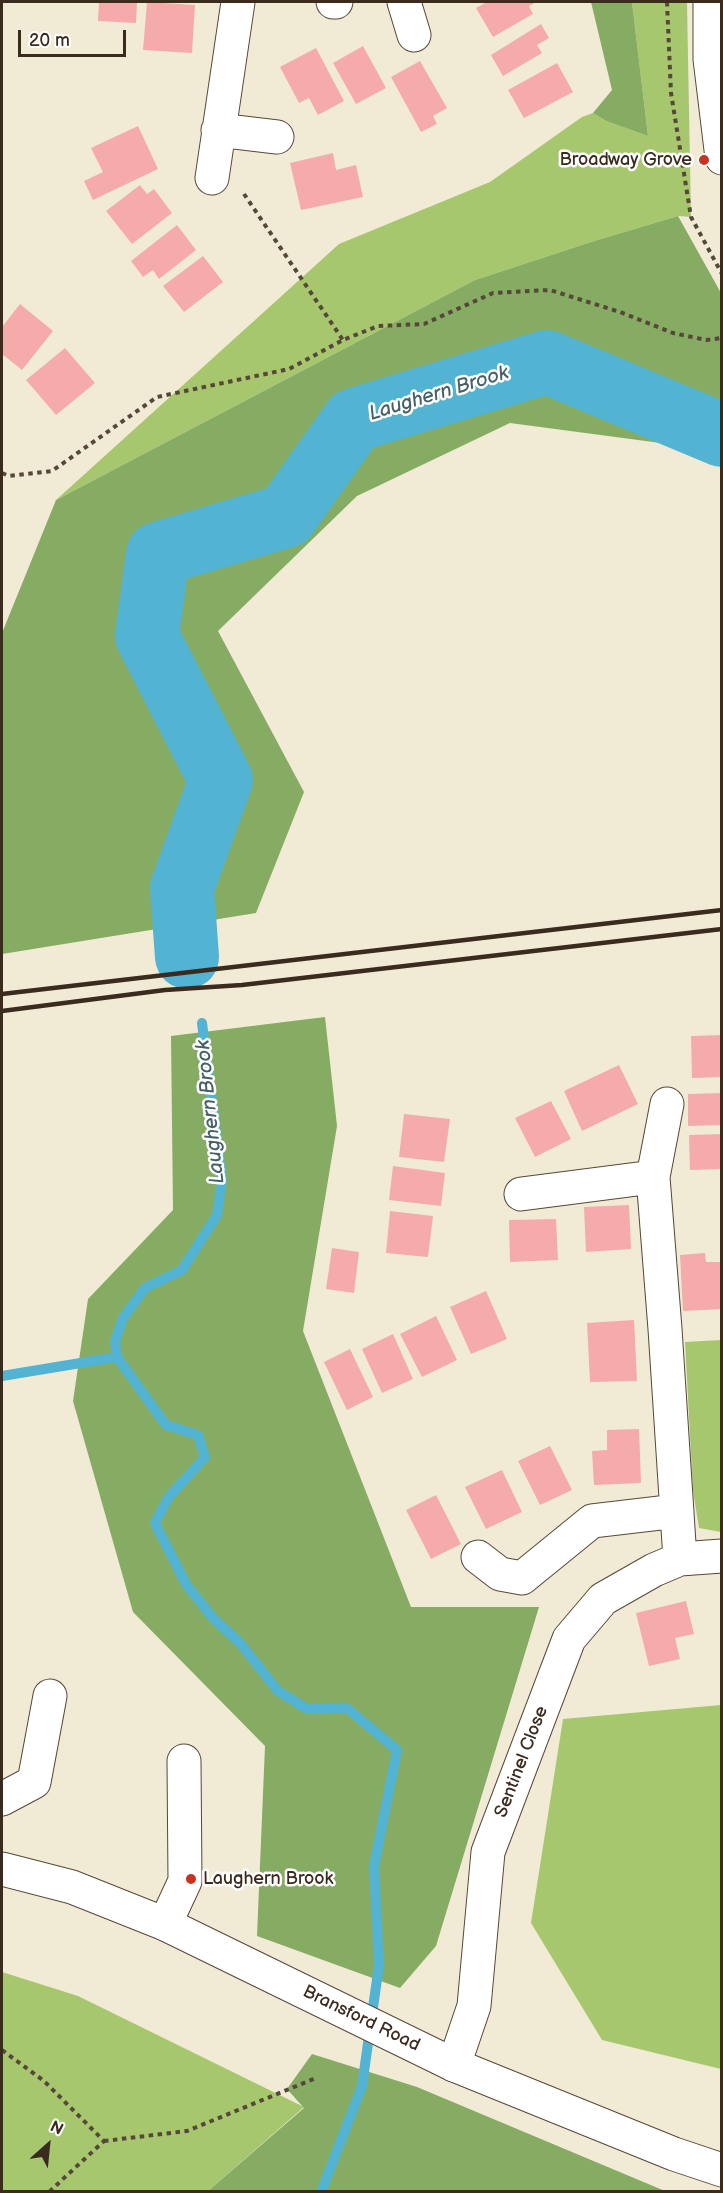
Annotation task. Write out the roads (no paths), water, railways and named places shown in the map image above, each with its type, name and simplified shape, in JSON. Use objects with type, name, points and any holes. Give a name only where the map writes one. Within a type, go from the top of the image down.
[{"type":"main road","points":[[212,178],[238,2]]},
{"type":"main road","points":[[404,2],[414,35]]},
{"type":"main road","points":[[710,2],[713,98],[722,158]]},
{"type":"main road","points":[[710,39],[722,6]]},
{"type":"main road","points":[[218,130],[277,137]]},
{"type":"main road","points":[[667,1104],[652,1177],[680,1559]]},
{"type":"main road","points":[[521,1194],[652,1177]]},
{"type":"main road","points":[[478,1557],[500,1574],[522,1578],[592,1521],[677,1511]]},
{"type":"main road","name":"Sentinel Close","points":[[454,2065],[474,2006],[488,1852],[569,1639],[603,1599],[654,1570],[680,1559],[722,1556]]},
{"type":"main road","points":[[2,1799],[34,1782],[50,1696]]},
{"type":"main road","points":[[165,1924],[185,1881],[184,1761]]},
{"type":"main road","name":"Bransford Road","points":[[2,1869],[72,1887],[165,1924],[454,2065],[674,2154],[722,2170]]},
{"type":"waterway","name":"Laughern Brook","points":[[187,957],[182,888],[221,780],[147,636],[158,554],[286,516],[354,420],[547,362],[722,435]]},
{"type":"waterway","name":"Laughern Brook","points":[[202,1023],[222,1180],[217,1215],[182,1270],[145,1288],[123,1318],[115,1341],[117,1357],[166,1425],[198,1435],[205,1457],[168,1498],[155,1523],[186,1584],[213,1618],[240,1643],[278,1691],[307,1709],[347,1708],[397,1750],[374,1866],[379,1965],[362,2086],[321,2192]]},
{"type":"waterway","points":[[2,1376],[117,1357]]},
{"type":"railway","points":[[2,994],[722,910]]},
{"type":"railway","points":[[2,1011],[165,990],[242,985],[722,929]]},
{"type":"place","name":"Broadway Grove","points":[[704,160]]},
{"type":"place","name":"Laughern Brook","points":[[191,1879]]}]
